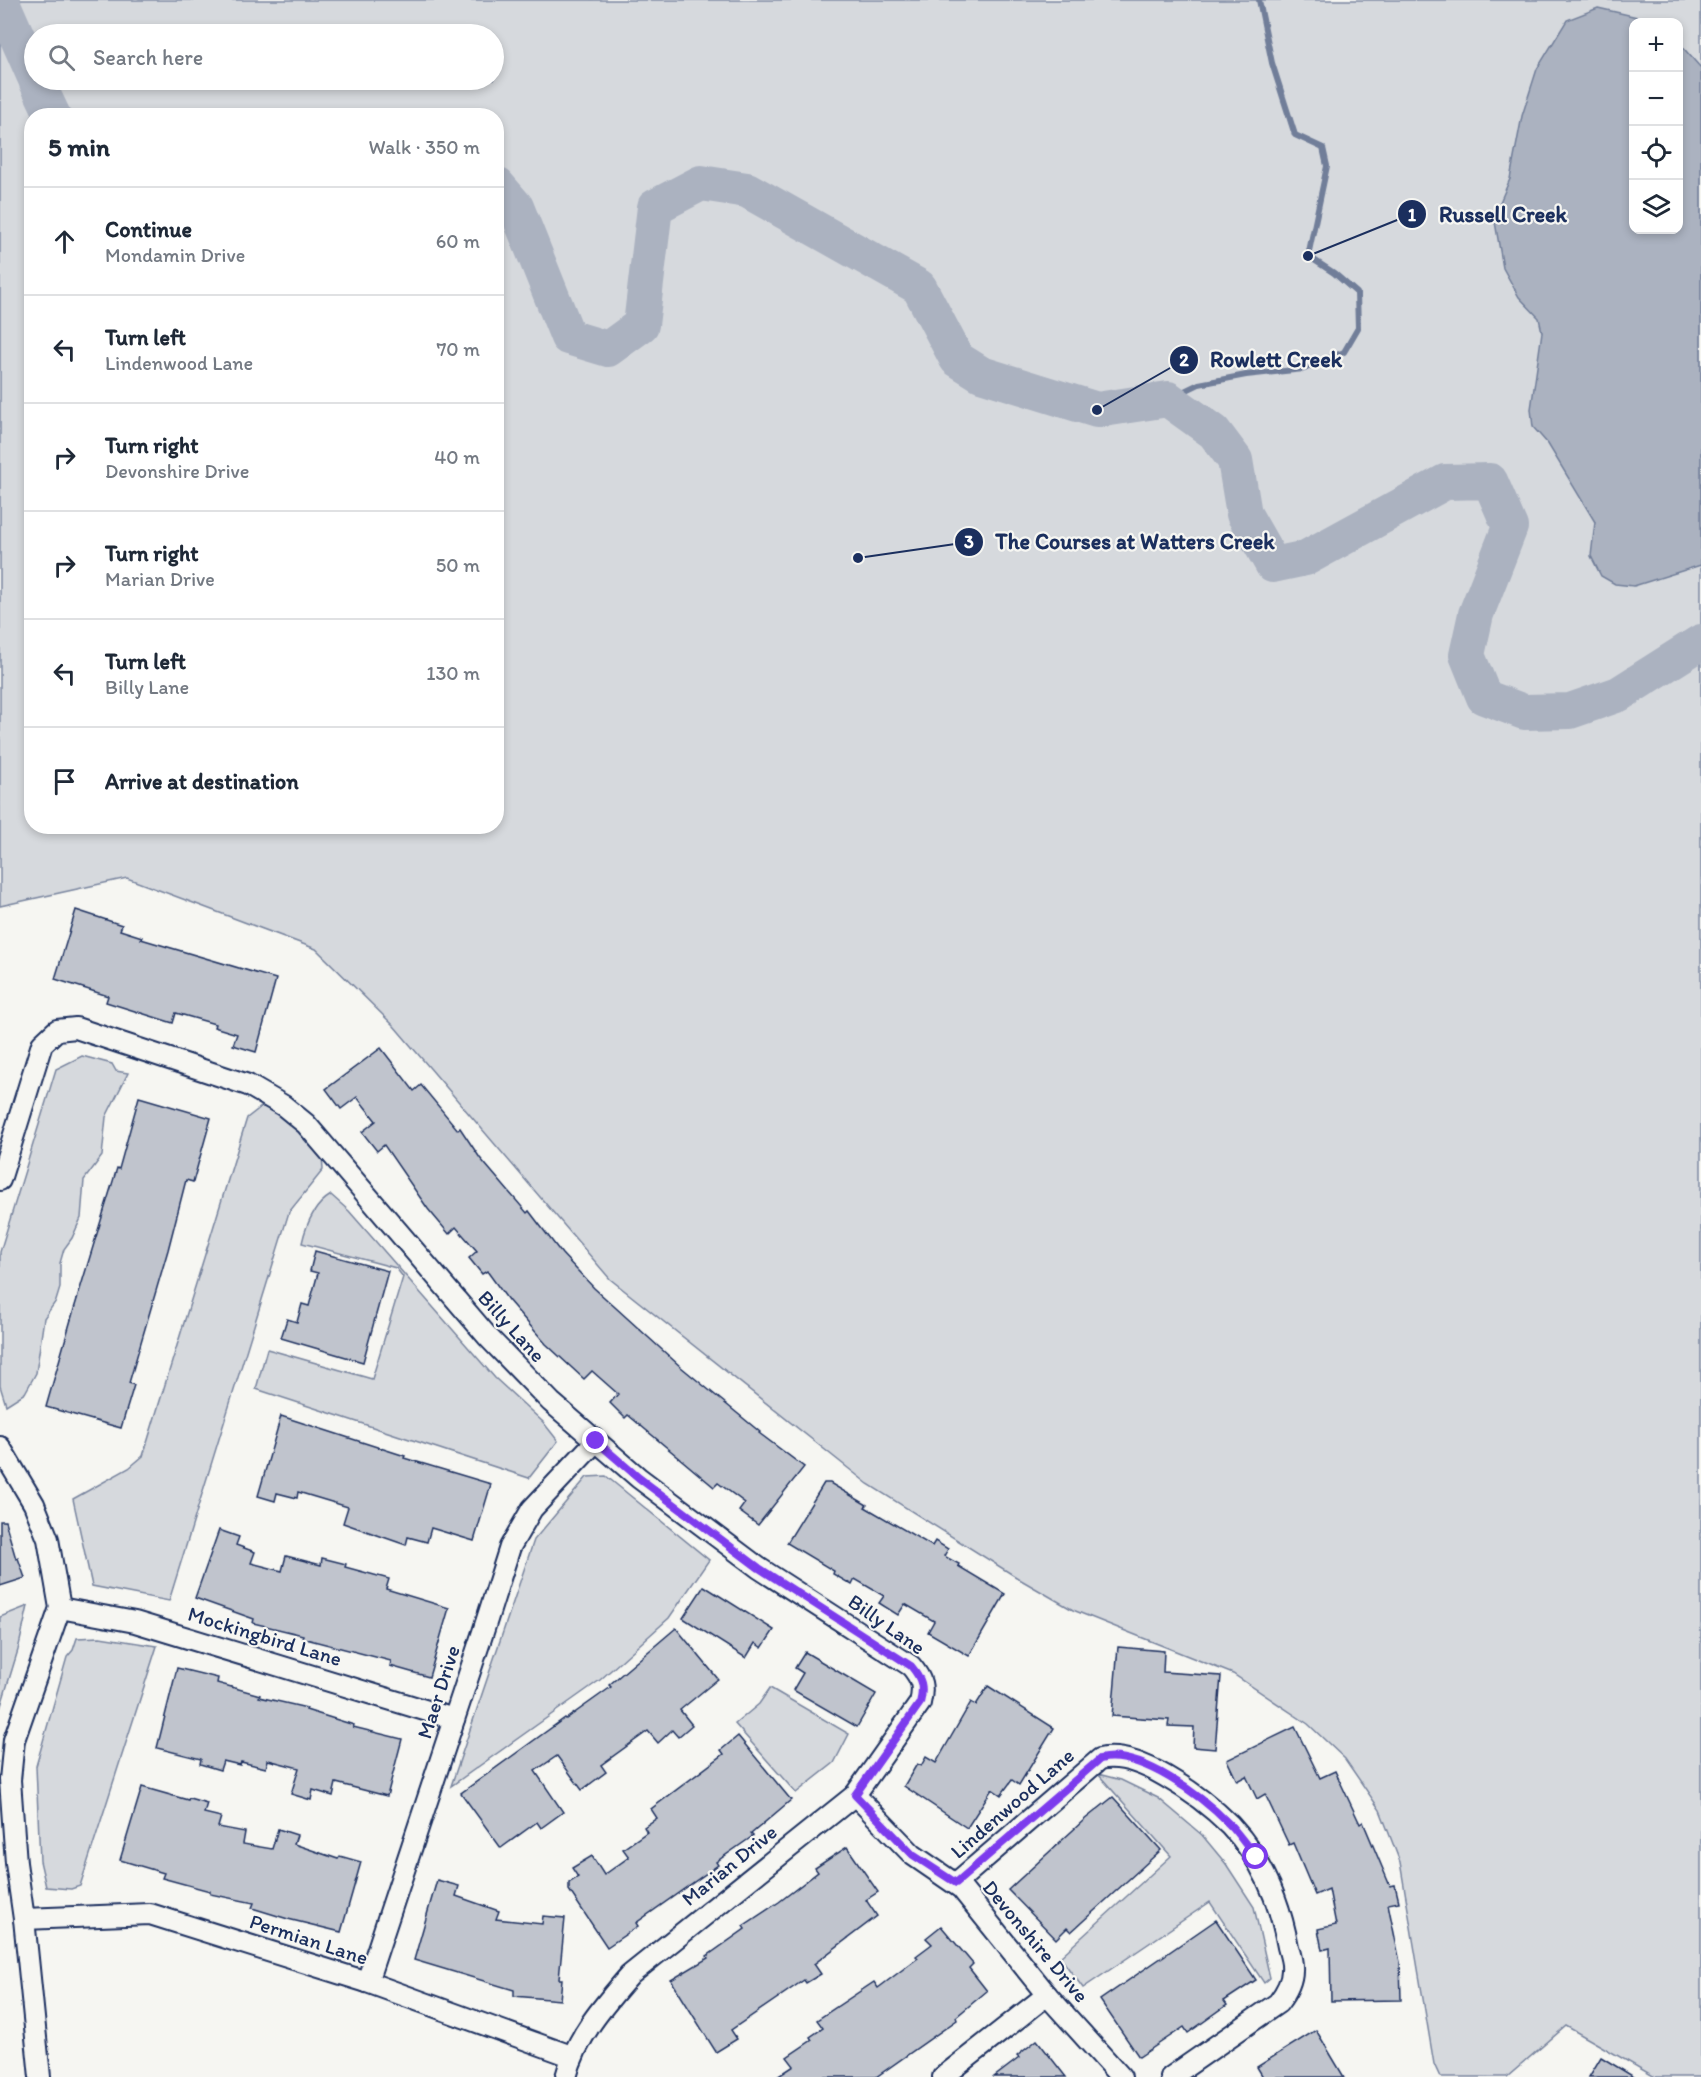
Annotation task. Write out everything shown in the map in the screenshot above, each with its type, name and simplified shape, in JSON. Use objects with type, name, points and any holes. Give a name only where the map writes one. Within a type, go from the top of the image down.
[{"type":"street","name":"Billy Lane","points":[[0,1180],[42,1044],[57,1030],[76,1028],[248,1085],[284,1106],[306,1124],[343,1164],[488,1337],[551,1402],[639,1478],[759,1568],[911,1666],[921,1677],[923,1691]]},
{"type":"street","name":"Maer Drive","points":[[367,1982],[510,1547],[532,1509],[596,1441]]},
{"type":"street","points":[[0,1447],[34,1504],[48,1539],[60,1608],[14,1740],[10,1780],[16,1863],[24,1919],[39,2077]]},
{"type":"street","name":"Mockingbird Lane","points":[[60,1608],[135,1622],[454,1719]]},
{"type":"street","name":"Marian Drive","points":[[566,2077],[571,2056],[601,2008],[630,1975],[855,1795],[920,1703],[923,1691]]},
{"type":"street","name":"Lindenwood Lane","points":[[956,1883],[1100,1759],[1113,1756],[1149,1767],[1186,1788],[1230,1825],[1256,1857],[1275,1898],[1285,1930],[1292,1970],[1286,1992],[1278,2003],[1171,2077]]},
{"type":"street","name":"Devonshire Drive","points":[[855,1795],[913,1855],[956,1883],[1047,1995],[1121,2077]]},
{"type":"street","name":"Permian Lane","points":[[24,1919],[150,1914],[367,1982],[571,2056]]},
{"type":"street","points":[[943,2077],[1047,1995]]},
{"type":"shaded area","points":[[0,0],[1701,0],[1701,2077],[1655,2077],[1566,2026],[1507,2077],[1440,2077],[1434,2064],[1400,1862],[1380,1810],[1345,1759],[1308,1724],[1233,1674],[1073,1610],[868,1484],[610,1279],[394,1026],[316,949],[127,878],[0,906]]},
{"type":"shaded area","points":[[1598,8],[1642,18],[1629,18],[1629,234],[1683,234],[1683,48],[1701,68],[1701,565],[1634,586],[1615,584],[1601,576],[1591,556],[1595,522],[1548,444],[1533,427],[1531,409],[1542,332],[1539,318],[1519,297],[1503,268],[1494,216],[1510,179],[1522,116],[1537,69],[1567,20]]},
{"type":"shaded area","points":[[82,1056],[112,1064],[116,1071],[128,1073],[106,1117],[102,1156],[84,1180],[81,1218],[64,1249],[60,1263],[60,1288],[56,1301],[44,1318],[36,1373],[25,1393],[6,1405],[0,1386],[0,1252],[56,1069]]},
{"type":"shaded area","points":[[261,1107],[273,1108],[300,1127],[322,1154],[323,1170],[289,1212],[169,1601],[92,1586],[73,1499],[129,1468],[143,1456],[247,1118]]},
{"type":"shaded area","points":[[331,1195],[349,1211],[495,1378],[543,1422],[558,1441],[529,1478],[256,1389],[267,1349],[372,1379],[403,1277],[396,1268],[302,1243],[312,1216],[320,1204]]},
{"type":"shaded area","points":[[606,1476],[709,1560],[669,1618],[600,1680],[451,1786],[534,1540],[587,1477]]},
{"type":"shaded area","points":[[28,1606],[18,1650],[0,1709],[0,1617]]},
{"type":"shaded area","points":[[100,1637],[157,1646],[80,1886],[71,1889],[46,1887],[40,1861],[36,1766],[67,1657],[73,1650],[77,1638]]},
{"type":"shaded area","points":[[770,1688],[849,1734],[834,1763],[796,1793],[735,1724],[759,1704]]},
{"type":"shaded area","points":[[1098,1774],[1121,1780],[1158,1798],[1202,1835],[1226,1864],[1254,1907],[1270,1978],[1264,1983],[1210,1902],[1083,1988],[1060,1957],[1171,1856]]},
{"type":"building","points":[[76,910],[122,925],[120,930],[142,937],[141,939],[276,979],[256,1052],[233,1045],[237,1034],[214,1027],[215,1024],[176,1013],[173,1023],[106,1002],[108,996],[55,979]]},
{"type":"building","points":[[381,1048],[414,1091],[421,1085],[458,1130],[460,1128],[480,1158],[527,1213],[529,1211],[562,1254],[594,1288],[681,1367],[759,1433],[804,1467],[758,1525],[739,1511],[745,1503],[718,1483],[714,1487],[628,1415],[625,1418],[610,1403],[618,1394],[592,1371],[584,1379],[546,1344],[508,1300],[487,1271],[482,1274],[469,1258],[477,1251],[456,1227],[449,1234],[428,1209],[384,1145],[377,1151],[362,1132],[376,1121],[357,1097],[341,1109],[326,1089]]},
{"type":"building","points":[[139,1097],[211,1118],[193,1182],[186,1180],[129,1383],[134,1385],[121,1428],[46,1407]]},
{"type":"building","points":[[315,1251],[388,1271],[363,1362],[281,1338],[287,1319],[297,1322],[302,1304],[309,1306],[318,1273],[310,1271]]},
{"type":"building","points":[[281,1416],[405,1456],[404,1458],[491,1484],[474,1541],[431,1528],[427,1542],[408,1537],[406,1545],[343,1523],[348,1507],[298,1492],[297,1498],[277,1493],[275,1501],[258,1496]]},
{"type":"building","points":[[824,1483],[830,1483],[867,1505],[865,1507],[932,1546],[935,1541],[948,1549],[944,1556],[1005,1594],[969,1656],[928,1632],[934,1621],[905,1604],[898,1615],[879,1603],[884,1596],[855,1579],[852,1585],[833,1574],[834,1571],[787,1543]]},
{"type":"building","points":[[0,1521],[5,1521],[16,1559],[18,1558],[25,1578],[0,1586]]},
{"type":"building","points":[[219,1530],[239,1537],[236,1545],[255,1552],[251,1563],[282,1571],[286,1556],[321,1565],[322,1558],[389,1579],[386,1589],[449,1608],[429,1677],[390,1666],[391,1661],[253,1623],[254,1619],[195,1598]]},
{"type":"building","points":[[704,1586],[774,1630],[762,1648],[755,1643],[746,1658],[683,1618]]},
{"type":"building","points":[[676,1628],[718,1679],[680,1710],[692,1725],[678,1737],[672,1730],[658,1743],[648,1731],[601,1765],[606,1772],[582,1790],[557,1756],[535,1771],[563,1812],[541,1828],[537,1822],[501,1848],[461,1793],[611,1687],[609,1685]]},
{"type":"building","points":[[1118,1647],[1164,1651],[1163,1672],[1221,1676],[1215,1749],[1193,1747],[1194,1727],[1168,1726],[1169,1720],[1112,1716]]},
{"type":"building","points":[[805,1652],[876,1694],[857,1727],[793,1690],[803,1673],[795,1668]]},
{"type":"building","points":[[177,1668],[218,1678],[217,1683],[260,1695],[259,1697],[307,1708],[306,1710],[354,1725],[353,1727],[402,1739],[387,1796],[336,1783],[333,1796],[313,1790],[311,1800],[291,1794],[299,1768],[268,1760],[266,1768],[241,1762],[240,1765],[223,1761],[220,1770],[200,1764],[201,1759],[157,1748]]},
{"type":"building","points":[[988,1686],[1054,1728],[1019,1785],[1012,1780],[1001,1795],[992,1789],[967,1828],[904,1786],[917,1764],[921,1766],[926,1757],[936,1763],[971,1702],[976,1705]]},
{"type":"building","points":[[1295,1727],[1320,1778],[1335,1771],[1360,1824],[1363,1822],[1390,1886],[1395,1885],[1399,1902],[1388,1904],[1400,1962],[1401,2000],[1331,2001],[1330,1948],[1322,1950],[1318,1929],[1336,1925],[1329,1889],[1315,1895],[1293,1843],[1289,1845],[1265,1794],[1257,1799],[1246,1776],[1237,1781],[1227,1760]]},
{"type":"building","points":[[738,1736],[791,1800],[751,1834],[753,1836],[716,1862],[718,1865],[636,1923],[638,1926],[607,1947],[569,1890],[569,1883],[578,1877],[572,1868],[592,1856],[604,1875],[629,1857],[623,1849],[647,1832],[644,1827],[657,1818],[651,1809],[724,1754],[721,1750]]},
{"type":"building","points":[[142,1787],[207,1803],[204,1813],[221,1817],[218,1827],[245,1832],[243,1844],[272,1849],[278,1829],[297,1835],[294,1844],[338,1859],[340,1856],[361,1862],[341,1932],[252,1908],[254,1903],[210,1894],[210,1891],[162,1878],[164,1873],[120,1860]]},
{"type":"building","points":[[1113,1797],[1161,1850],[1071,1932],[1067,1928],[1056,1939],[1008,1890],[1084,1820]]},
{"type":"building","points":[[847,1847],[878,1892],[866,1900],[877,1916],[814,1964],[821,1974],[806,1983],[804,1980],[731,2030],[737,2039],[716,2052],[671,1980],[708,1958],[707,1956],[745,1929],[743,1926],[818,1872],[815,1868]]},
{"type":"building","points":[[437,1880],[459,1886],[456,1896],[499,1911],[496,1919],[542,1924],[543,1916],[565,1918],[559,1979],[562,1979],[560,2000],[514,1996],[514,1990],[414,1960]]},
{"type":"building","points":[[1216,1920],[1256,1980],[1224,2001],[1227,2005],[1188,2033],[1184,2027],[1139,2057],[1100,2000]]},
{"type":"building","points":[[941,1926],[973,1964],[969,1968],[987,1991],[956,2017],[957,2020],[876,2077],[777,2077],[794,2066],[787,2057],[812,2040],[810,2037],[823,2028],[817,2020],[874,1982],[878,1988],[918,1958],[916,1956],[932,1944],[926,1938]]},
{"type":"building","points":[[1316,2030],[1344,2077],[1263,2077],[1257,2067]]},
{"type":"building","points":[[1037,2040],[1066,2077],[994,2077],[1019,2058],[1017,2056]]},
{"type":"building","points":[[1601,2057],[1634,2077],[1589,2077]]},
{"type":"waterway","points":[[1,0],[24,52]]},
{"type":"waterway","points":[[1168,399],[1199,384],[1246,375],[1304,369],[1344,352],[1358,328],[1357,293],[1334,273],[1308,256],[1327,166],[1323,148],[1295,135],[1272,63],[1259,0]]},
{"type":"waterway","points":[[41,90],[49,108]]},
{"type":"waterway","points":[[504,193],[516,207],[568,337],[608,349],[641,325],[655,207],[701,183],[747,190],[919,287],[957,359],[981,374],[1097,410],[1168,399],[1214,432],[1235,460],[1244,514],[1273,565],[1306,558],[1445,482],[1490,481],[1510,527],[1476,614],[1467,655],[1484,697],[1524,712],[1570,711],[1619,694],[1701,642]]},
{"type":"place","name":"Russell Creek","points":[[1308,256]]},
{"type":"place","name":"Rowlett Creek","points":[[1097,410]]},
{"type":"place","name":"The Courses at Watters Creek","points":[[858,558]]},
{"type":"route","points":[[596,1441],[639,1478],[759,1568],[911,1666],[921,1677],[923,1691],[920,1703],[855,1795],[913,1855],[956,1883],[1100,1759],[1113,1756],[1149,1767],[1186,1788],[1230,1825],[1256,1857]]}]
